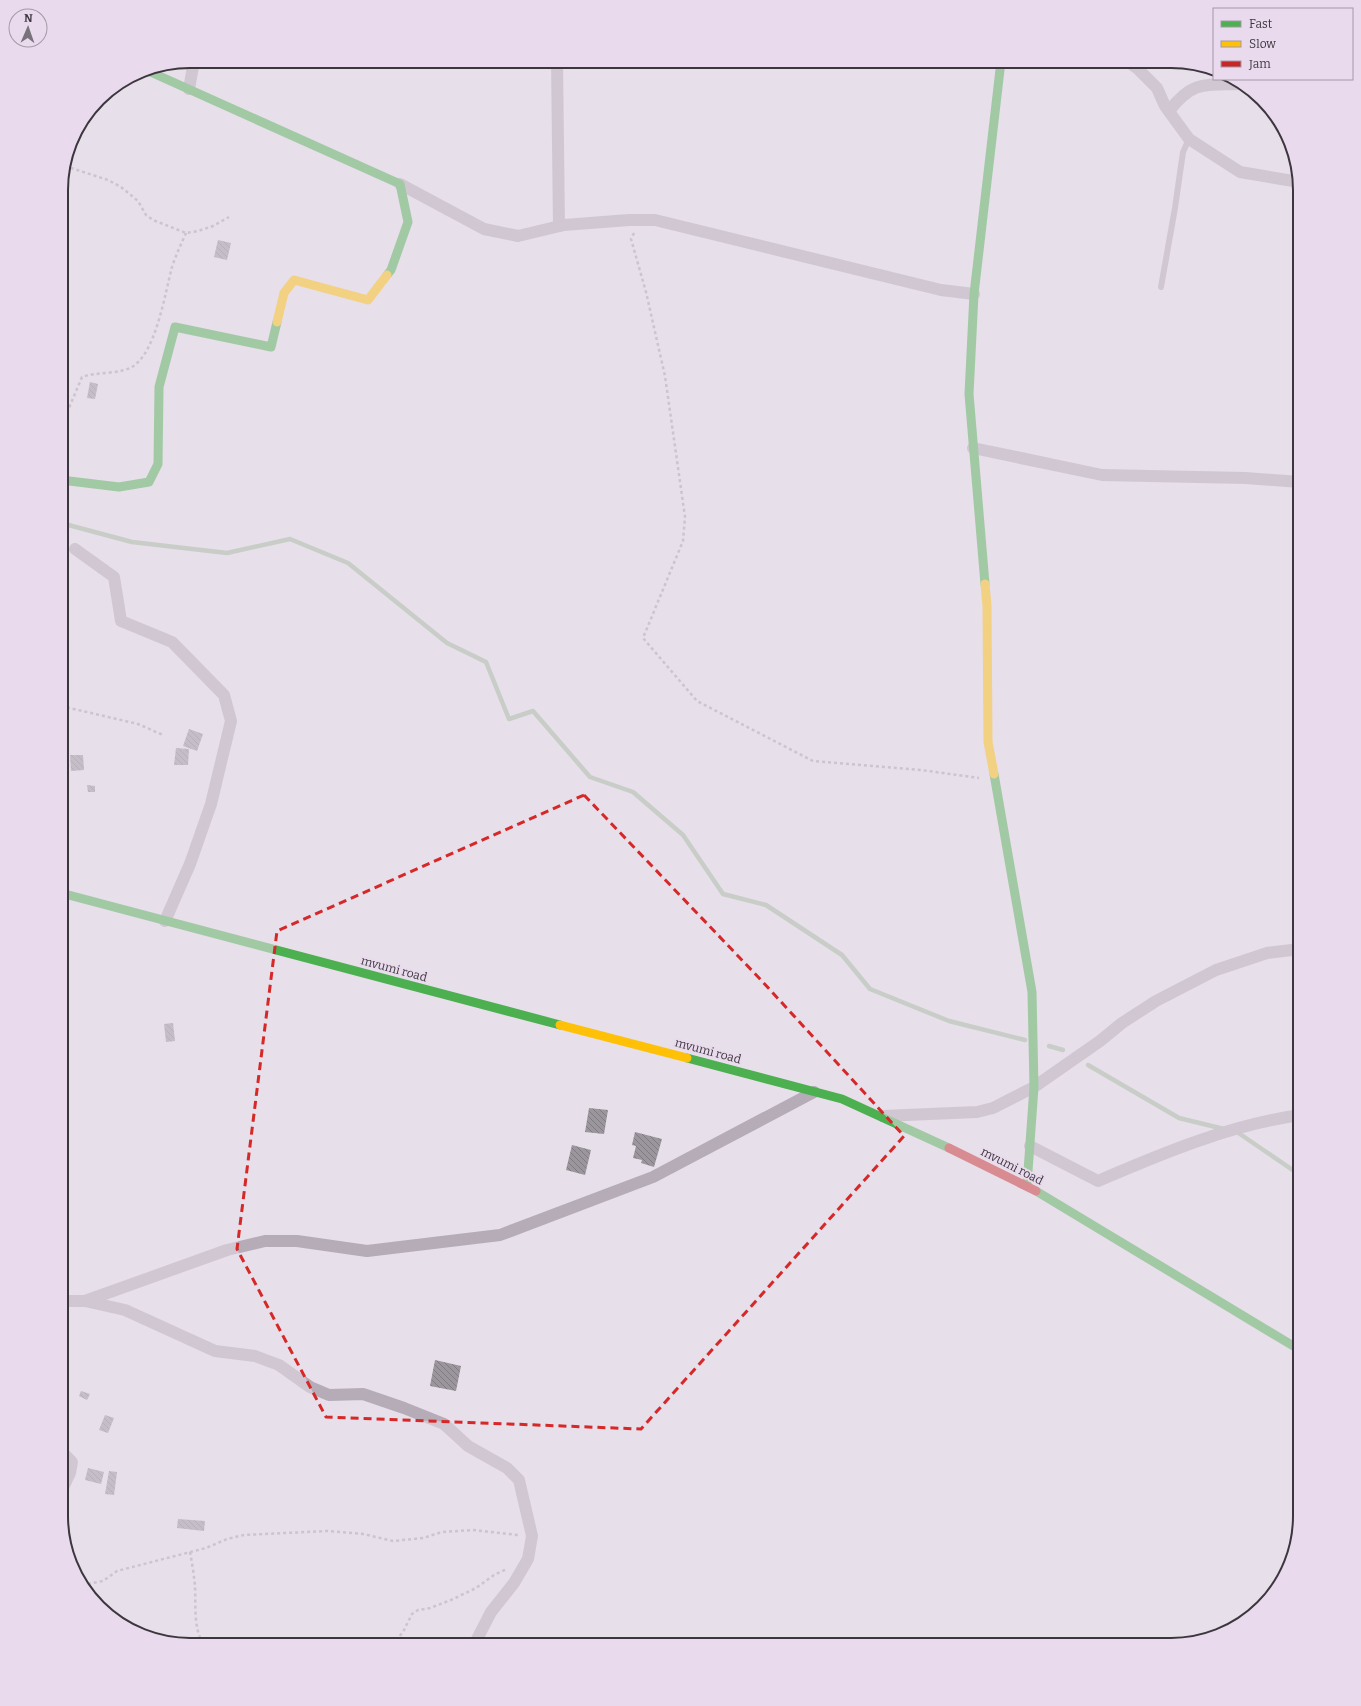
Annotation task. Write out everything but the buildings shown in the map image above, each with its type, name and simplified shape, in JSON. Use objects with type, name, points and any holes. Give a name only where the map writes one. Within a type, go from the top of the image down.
[{"type":"street","points":[[189,89],[193,68]]},
{"type":"street","points":[[558,68],[559,226]]},
{"type":"street","points":[[1000,68],[974,294],[968,394],[987,606],[988,742],[1032,992],[1034,1087],[1027,1185]]},
{"type":"street","points":[[1137,68],[1157,88],[1169,111],[1190,139],[1240,172],[1292,181]]},
{"type":"street","points":[[154,74],[400,184],[484,229],[518,236],[559,226],[655,220],[941,290],[974,294]]},
{"type":"street","points":[[1169,111],[1181,96],[1199,86],[1233,84]]},
{"type":"street","points":[[68,481],[119,487],[149,482],[158,464],[159,387],[175,328],[271,347],[284,293],[294,280],[368,300],[391,270],[408,222],[400,184]]},
{"type":"street","points":[[973,448],[1102,475],[1245,478],[1293,481]]},
{"type":"street","points":[[75,549],[114,577],[121,620],[172,642],[224,695],[231,721],[211,804],[190,864],[165,922]]},
{"type":"street","name":"mvumi road","points":[[68,895],[165,922],[842,1099],[882,1116],[1027,1185],[1293,1346]]},
{"type":"street","points":[[882,1116],[977,1112],[993,1108],[1034,1087],[1100,1041],[1122,1023],[1156,1001],[1216,970],[1267,953],[1293,950]]},
{"type":"street","points":[[85,1301],[227,1250],[266,1241],[297,1241],[367,1251],[500,1234],[653,1177],[814,1092]]},
{"type":"street","points":[[1030,1146],[1098,1180],[1229,1130],[1271,1119],[1293,1116]]},
{"type":"street","points":[[68,1301],[85,1301],[126,1310],[214,1351],[255,1356],[279,1365],[310,1387],[329,1395],[363,1394],[404,1408],[444,1424],[468,1446],[507,1468],[519,1480],[532,1536],[528,1559],[514,1583],[491,1612],[478,1638]]},
{"type":"street","points":[[68,1458],[72,1462],[68,1477]]},
{"type":"lane","points":[[1161,287],[1183,152],[1190,139]]},
{"type":"path","points":[[70,168],[81,173],[108,180],[121,187],[138,201],[146,215],[153,220],[186,233],[213,226],[229,217]]},
{"type":"path","points":[[639,220],[631,239],[646,292],[665,376],[685,518],[682,541],[643,638],[697,701],[813,761],[921,770],[995,781]]},
{"type":"path","points":[[68,409],[82,377],[130,368],[139,362],[148,350],[163,304],[173,265],[186,233]]},
{"type":"path","points":[[68,708],[138,724],[163,735]]},
{"type":"path","points":[[89,1584],[103,1581],[117,1571],[206,1548],[227,1539],[244,1535],[327,1531],[363,1534],[393,1541],[423,1538],[442,1532],[473,1530],[532,1536]]},
{"type":"path","points":[[190,1552],[195,1587],[194,1607],[200,1638]]},
{"type":"path","points":[[398,1638],[403,1632],[412,1614],[418,1610],[430,1608],[451,1600],[476,1588],[494,1575],[508,1568]]},
{"type":"highlighted area","points":[[584,795],[761,980],[904,1136],[641,1429],[326,1417],[237,1249],[277,931]]},
{"type":"waterway","points":[[68,525],[132,542],[227,553],[290,539],[348,563],[447,643],[486,662],[509,719],[533,711],[590,777],[633,792],[683,835],[723,894],[766,905],[842,955],[870,989],[949,1021],[1025,1040]]},
{"type":"waterway","points":[[1049,1046],[1063,1050]]},
{"type":"waterway","points":[[1088,1065],[1179,1118],[1224,1129]]},
{"type":"waterway","points":[[1237,1132],[1293,1170]]},
{"type":"traffic: fast","points":[[985,584],[969,394],[974,294],[1000,68]]},
{"type":"traffic: fast","points":[[154,74],[400,184],[408,222],[391,270],[387,275]]},
{"type":"traffic: fast","points":[[68,481],[119,487],[149,482],[158,464],[159,387],[175,327],[271,347],[277,322]]},
{"type":"traffic: fast","points":[[994,774],[1032,992],[1034,1087],[1027,1185]]},
{"type":"traffic: fast","points":[[68,895],[560,1025]]},
{"type":"traffic: fast","points":[[687,1058],[842,1099],[949,1148]]},
{"type":"traffic: fast","points":[[1036,1191],[1293,1346]]},
{"type":"traffic: slow","points":[[277,322],[284,293],[294,280],[368,300],[387,275]]},
{"type":"traffic: slow","points":[[985,584],[987,606],[988,742],[994,774]]},
{"type":"traffic: slow","points":[[560,1025],[687,1058]]},
{"type":"traffic: jam","points":[[949,1148],[1036,1191]]}]
